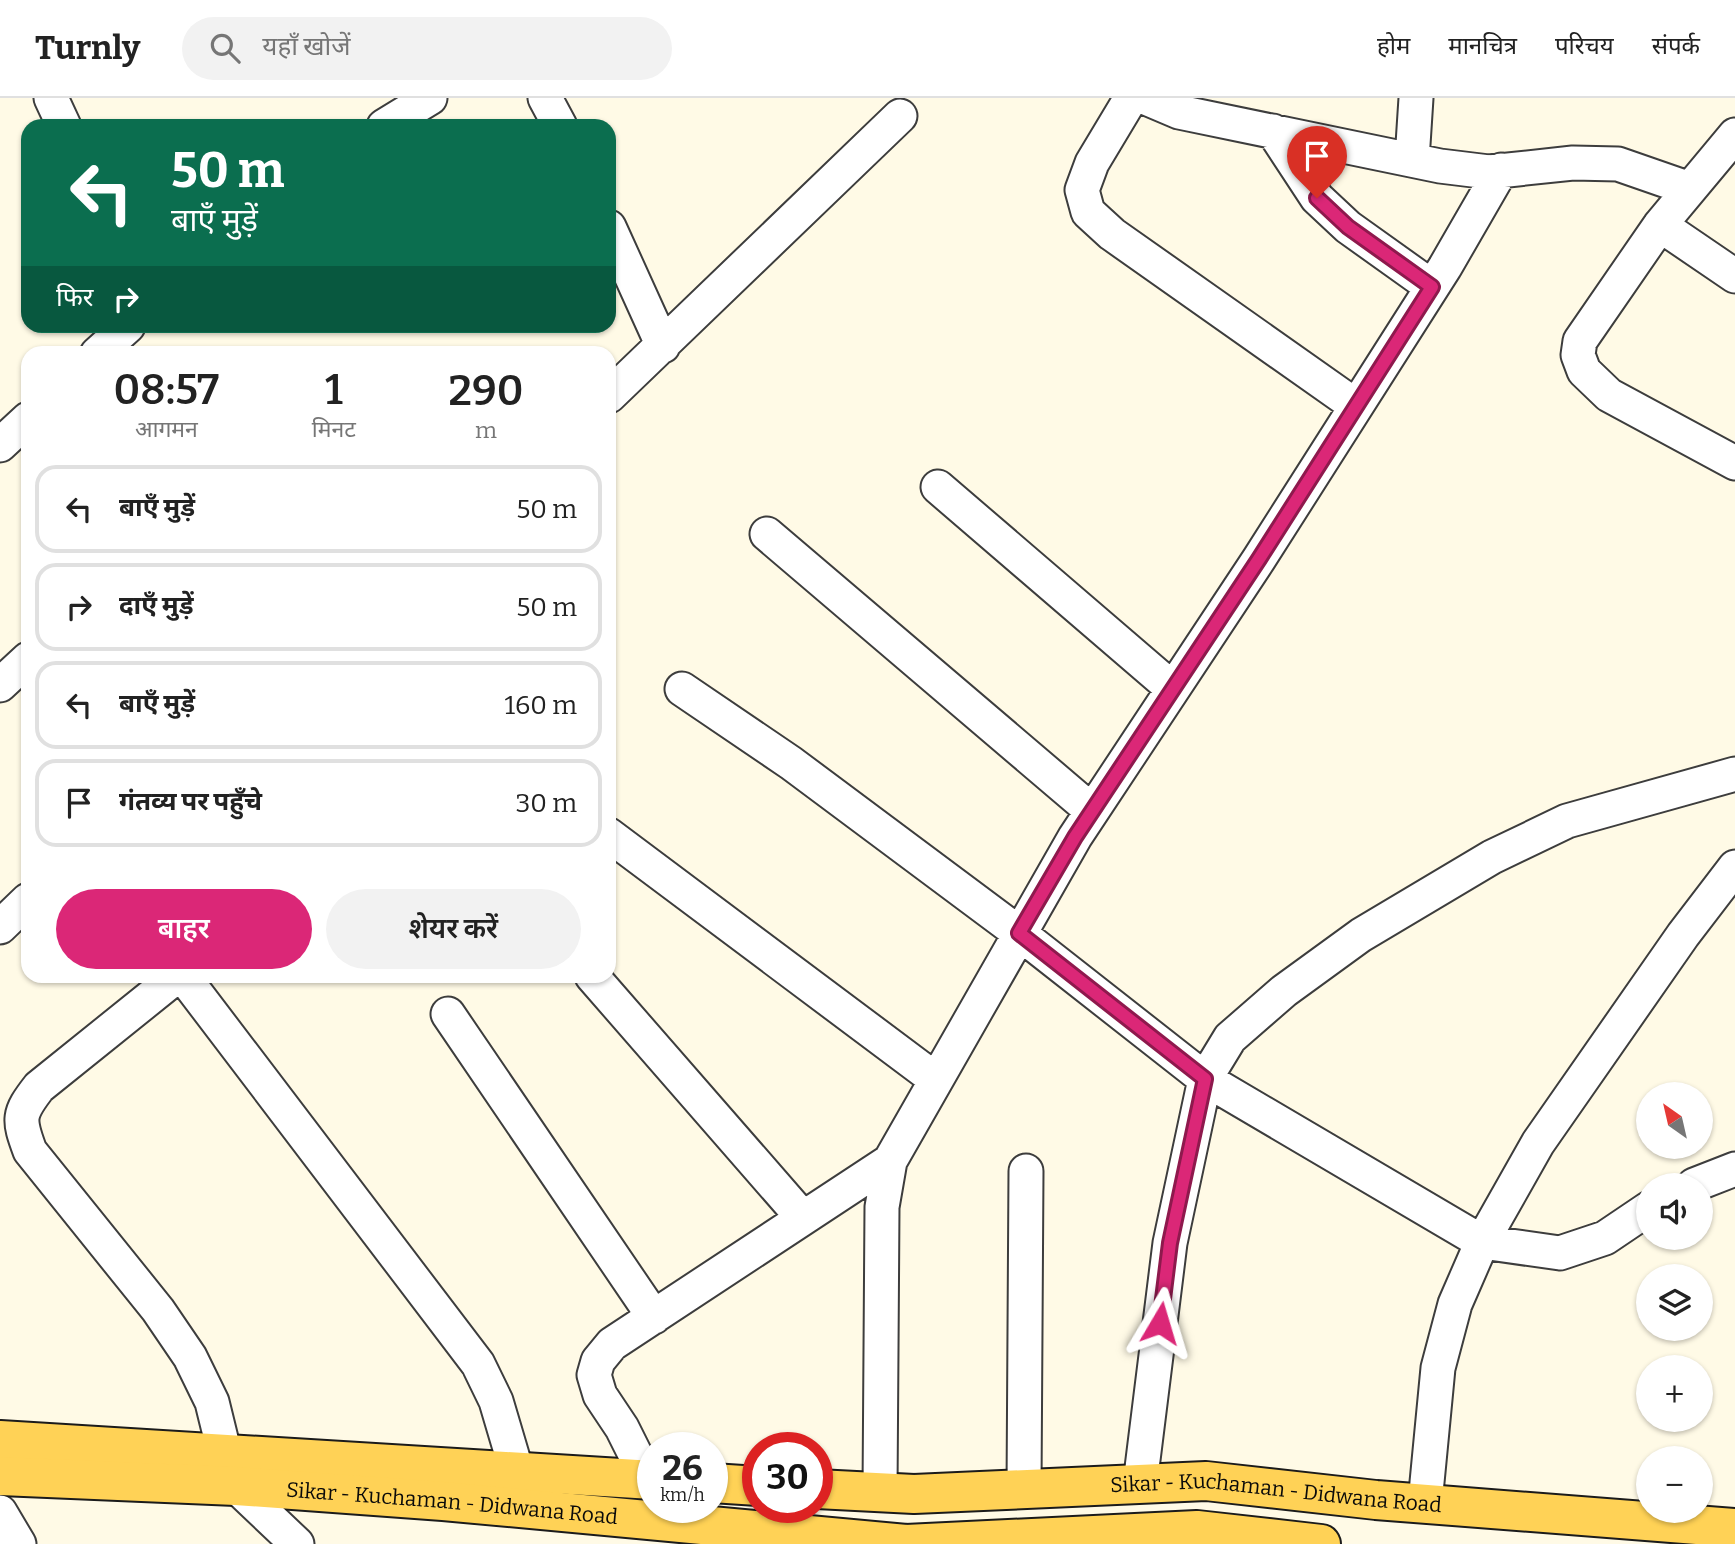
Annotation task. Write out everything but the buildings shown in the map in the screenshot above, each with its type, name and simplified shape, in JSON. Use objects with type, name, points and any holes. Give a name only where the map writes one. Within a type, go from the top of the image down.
[{"type":"main road","name":"Sikar - Kuchaman - Didwana Road","points":[[0,1440],[443,1501],[906,1544],[1199,1537],[1321,1544]]},
{"type":"main road","name":"Sikar - Kuchaman - Didwana Road","points":[[0,1476],[230,1470],[517,1472],[637,1479]]},
{"type":"main road","name":"Sikar - Kuchaman - Didwana Road","points":[[833,1490],[914,1494],[1206,1481],[1425,1503],[1735,1528]]},
{"type":"street","points":[[51,98],[61,119]]},
{"type":"street","points":[[396,119],[430,98]]},
{"type":"street","points":[[545,98],[556,119]]},
{"type":"street","points":[[1131,98],[1092,163],[1082,190],[1088,212],[1111,234],[1356,406]]},
{"type":"street","points":[[1146,98],[1179,112],[1440,166],[1489,172],[1573,163],[1618,164],[1690,189]]},
{"type":"street","points":[[1412,160],[1416,98]]},
{"type":"street","points":[[616,390],[900,116]]},
{"type":"street","points":[[1273,131],[1317,198],[1348,227],[1432,287]]},
{"type":"street","points":[[1735,135],[1660,225],[1580,341],[1578,355],[1584,371],[1609,395],[1735,463]]},
{"type":"street","points":[[880,1492],[882,1207],[890,1161],[1019,933],[1092,811],[1259,559],[1432,287],[1501,170]]},
{"type":"street","points":[[1660,225],[1735,276]]},
{"type":"street","points":[[616,243],[663,346]]},
{"type":"street","points":[[106,346],[120,333]]},
{"type":"street","points":[[0,445],[21,426]]},
{"type":"street","points":[[938,487],[1173,689]]},
{"type":"street","points":[[768,534],[1092,811]]},
{"type":"street","points":[[0,685],[21,666]]},
{"type":"street","points":[[682,689],[791,762],[1019,933],[1205,1079],[1482,1242],[1560,1253],[1605,1238],[1636,1217]]},
{"type":"street","points":[[1140,1484],[1170,1243],[1205,1079],[1230,1038],[1284,991],[1361,935],[1492,857],[1567,821],[1735,774]]},
{"type":"street","points":[[616,840],[935,1079]]},
{"type":"street","points":[[1425,1503],[1438,1368],[1455,1304],[1482,1242],[1538,1143],[1683,935],[1735,867]]},
{"type":"street","points":[[0,927],[21,907]]},
{"type":"street","points":[[171,983],[39,1087],[24,1107],[21,1127],[30,1151],[158,1310],[190,1357],[212,1402],[230,1470],[297,1544]]},
{"type":"street","points":[[185,983],[478,1364],[496,1401],[517,1472]]},
{"type":"street","points":[[598,983],[803,1218]]},
{"type":"street","points":[[448,1014],[654,1317]]},
{"type":"street","points":[[637,1456],[600,1395],[594,1375],[598,1362],[612,1344],[890,1161]]},
{"type":"street","points":[[1713,1178],[1735,1169]]},
{"type":"street","points":[[1024,1489],[1026,1171]]},
{"type":"street","points":[[0,1513],[19,1544]]},
{"type":"route","points":[[1160,1323],[1170,1243],[1205,1079],[1019,933],[1075,837],[1259,559],[1432,287],[1376,249],[1317,198]]}]
